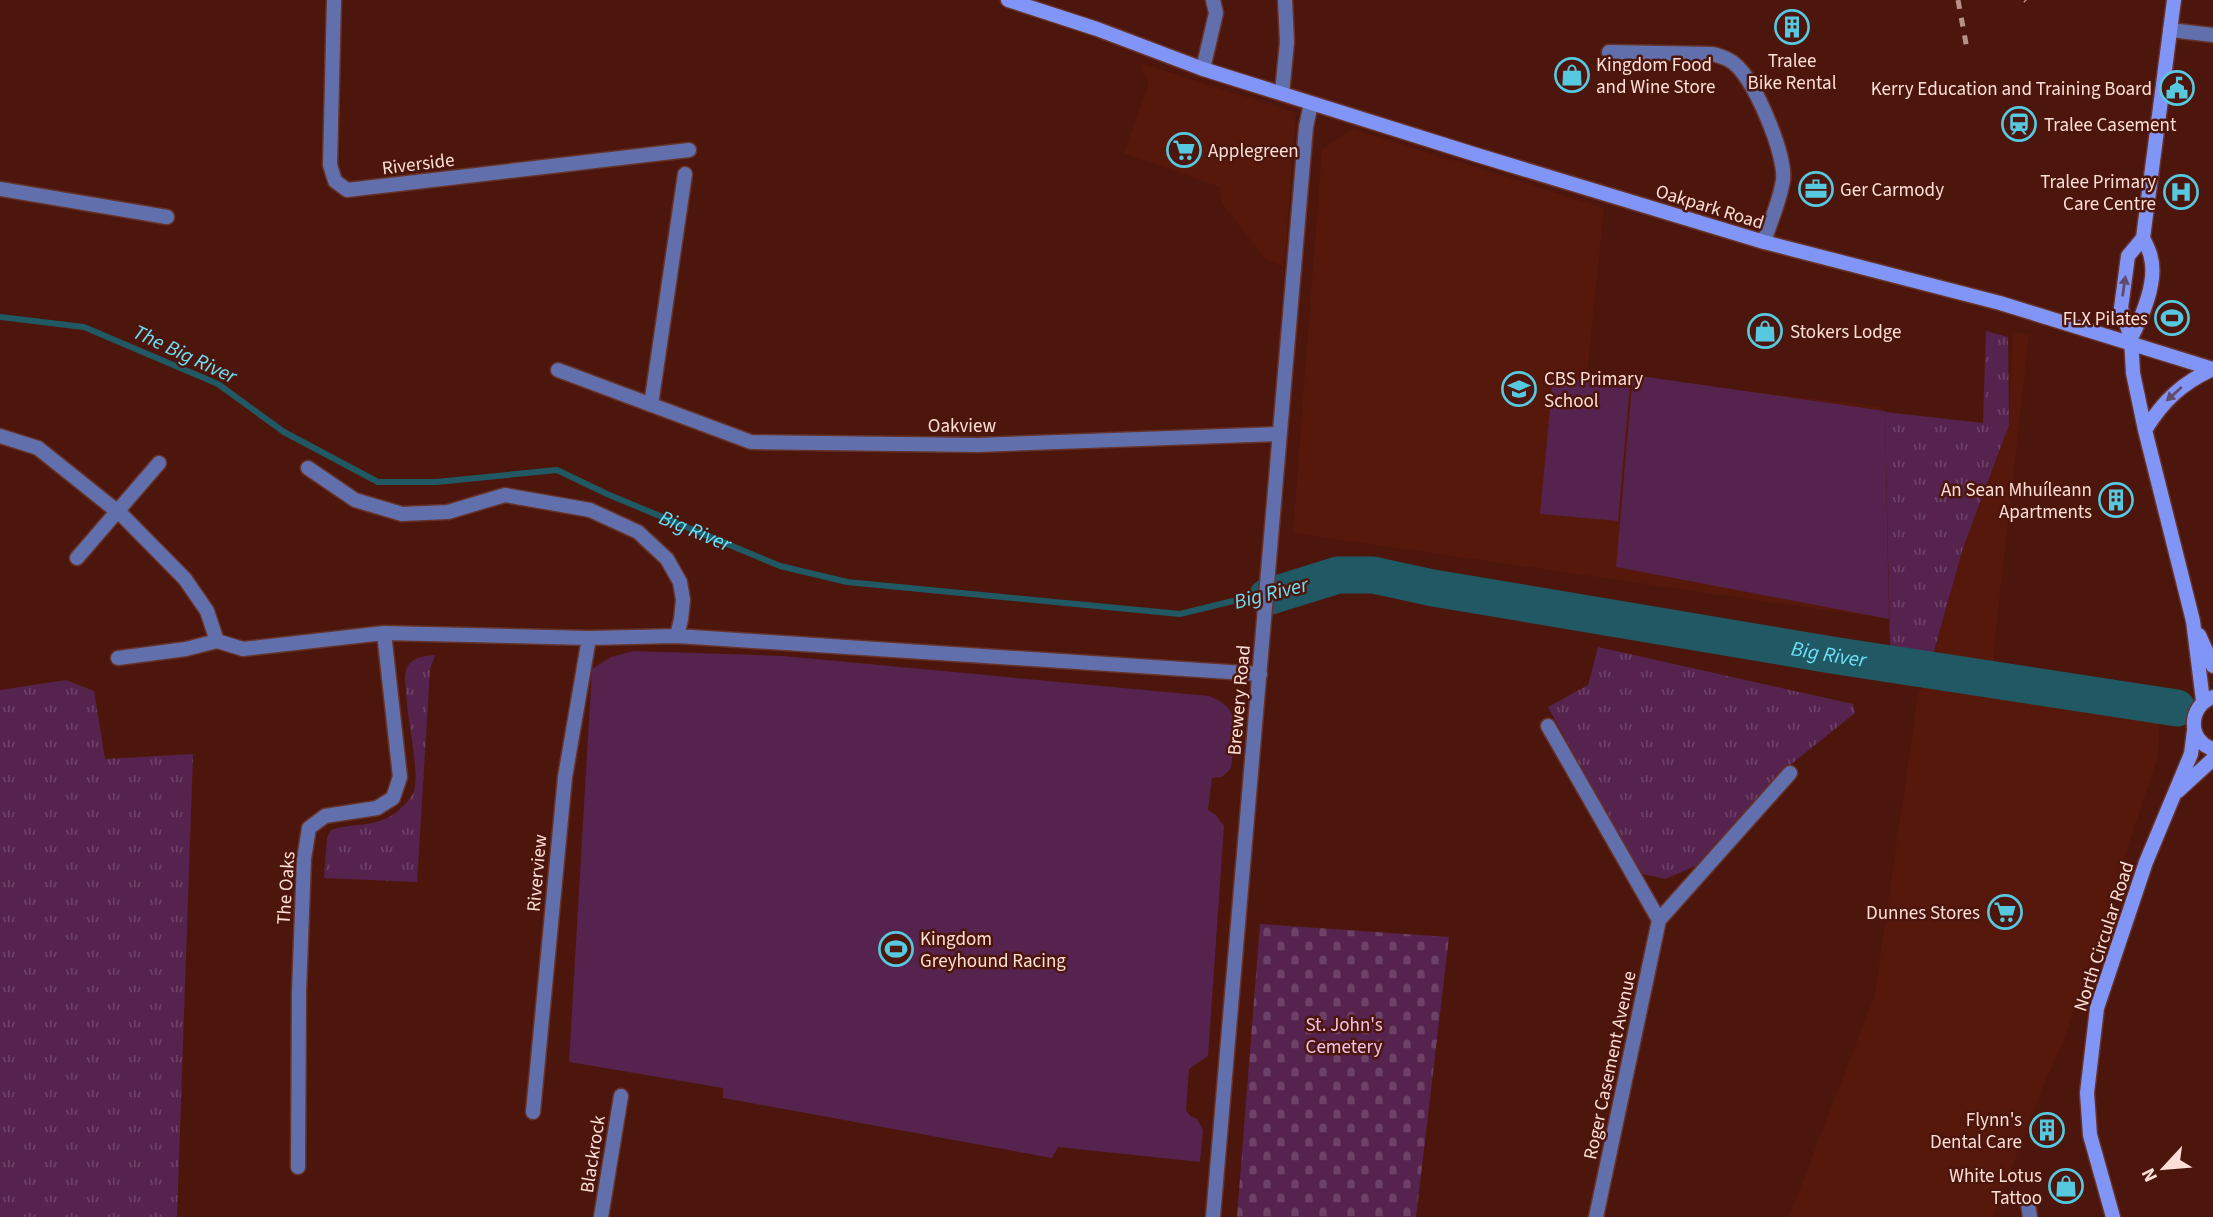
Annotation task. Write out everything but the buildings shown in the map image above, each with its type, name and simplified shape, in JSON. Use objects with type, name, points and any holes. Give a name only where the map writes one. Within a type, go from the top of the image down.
[{"type":"main road","name":"Oakpark Road","points":[[1008,0],[1097,29],[1203,69],[1763,242],[2000,303],[2131,340],[2213,369]]},
{"type":"main road","points":[[2131,340],[2144,313],[2149,290],[2152,260],[2143,238],[2174,0]]},
{"type":"main road","points":[[2143,238],[2128,256],[2121,307],[2131,340],[2133,373],[2145,430],[2193,621],[2208,699]]},
{"type":"main road","points":[[2145,430],[2159,408],[2173,393],[2193,378],[2213,369]]},
{"type":"main road","points":[[2193,621],[2213,666]]},
{"type":"main road","name":"North Circular Road","points":[[2113,1217],[2090,1135],[2087,1093],[2097,1008],[2146,862],[2191,754],[2193,721],[2197,709],[2208,699]]},
{"type":"main road","points":[[2194,731],[2201,743],[2213,749]]},
{"type":"main road","name":"North Circular Road","points":[[2175,794],[2213,759]]},
{"type":"street","name":"Riverside","points":[[334,0],[330,165],[335,181],[347,190],[689,150]]},
{"type":"street","points":[[1203,69],[1216,13],[1213,0]]},
{"type":"street","points":[[1282,93],[1287,41],[1285,0]]},
{"type":"street","points":[[2170,30],[2213,35]]},
{"type":"street","points":[[1609,52],[1713,54],[1728,59],[1739,68],[1759,100],[1782,164],[1783,180],[1763,242]]},
{"type":"street","name":"Brewery Road","points":[[1213,1217],[1306,127],[1311,103]]},
{"type":"street","points":[[651,405],[685,174]]},
{"type":"street","points":[[0,189],[167,217]]},
{"type":"street","name":"Oakview","points":[[558,370],[751,442],[978,445],[1279,435]]},
{"type":"street","points":[[0,436],[38,448],[117,511],[184,579],[207,611],[218,641]]},
{"type":"street","points":[[77,558],[159,463]]},
{"type":"street","points":[[308,468],[355,500],[402,514],[448,512],[505,495],[590,510],[638,532],[667,559],[680,582],[681,619],[677,636]]},
{"type":"street","points":[[118,658],[186,649],[218,641],[243,649],[384,633],[589,638],[677,636],[1259,674]]},
{"type":"street","name":"The Oaks","points":[[298,1167],[299,992],[304,859],[309,828],[325,816],[377,808],[393,797],[400,776],[384,633]]},
{"type":"street","name":"Riverview","points":[[533,1112],[565,777],[589,638]]},
{"type":"street","points":[[1548,726],[1659,920]]},
{"type":"street","name":"Roger Casement Avenue","points":[[1596,1217],[1659,920],[1790,773]]},
{"type":"street","name":"Blackrock","points":[[601,1217],[621,1096]]},
{"type":"shaded area","points":[[1143,64],[1296,113],[1284,267],[1265,259],[1222,203],[1220,187],[1124,153],[1149,82],[1141,69]]},
{"type":"shaded area","name":"CBS Primary School","points":[[1352,129],[1604,208],[1587,372],[1882,407],[1889,619],[1293,533],[1322,150]]},
{"type":"shaded area","points":[[2013,333],[2029,335],[1993,655],[1998,679],[2006,694],[2159,716],[2158,756],[2062,1045],[2043,1086],[1993,1217],[1789,1217],[1875,995],[1918,695],[1927,679],[1963,548],[2009,425]]},
{"type":"green space","points":[[1986,331],[2008,337],[2009,425],[1963,548],[1933,655],[1890,647],[1885,412],[1983,423]]},
{"type":"green space","points":[[1633,375],[1885,411],[1889,619],[1616,567]]},
{"type":"green space","points":[[1553,377],[1630,384],[1618,521],[1540,514]]},
{"type":"green space","points":[[1598,647],[1853,704],[1855,713],[1784,770],[1698,865],[1665,879],[1643,874],[1630,857],[1548,707],[1588,685]]},
{"type":"green space","name":"Kingdom Greyhound Racing","points":[[633,651],[783,656],[1209,696],[1221,702],[1233,716],[1235,734],[1231,768],[1222,777],[1212,778],[1208,810],[1216,815],[1224,826],[1208,1056],[1189,1069],[1186,1110],[1190,1116],[1197,1119],[1203,1130],[1200,1162],[1058,1147],[1052,1158],[723,1098],[723,1088],[569,1062],[592,669],[611,657]]},
{"type":"green space","points":[[435,655],[430,670],[417,882],[324,878],[327,838],[331,830],[388,818],[405,804],[413,793],[415,769],[405,673],[415,659]]},
{"type":"green space","points":[[66,680],[94,691],[105,759],[193,754],[177,1217],[0,1217],[0,690]]},
{"type":"green space","name":"St. John's Cemetery","points":[[1260,924],[1449,937],[1416,1217],[1237,1217]]},
{"type":"waterway","name":"Big River","points":[[0,317],[84,327],[218,384],[284,432],[378,482],[436,482],[557,470],[607,494],[780,566],[847,582],[1180,614],[1233,601],[1266,597]]},
{"type":"waterway","name":"Big River","points":[[1267,597],[1338,575],[1373,575],[1433,588],[1838,656],[2177,708]]},
{"type":"railway","points":[[1958,0],[1967,49]]},
{"type":"place","name":"Tralee Bike Rental","points":[[1792,27]]},
{"type":"place","name":"Kingdom Food and Wine Store","points":[[1572,75]]},
{"type":"place","name":"Kerry Education and Training Board","points":[[2177,88]]},
{"type":"place","name":"Tralee Casement","points":[[2019,124]]},
{"type":"place","name":"Applegreen","points":[[1184,150]]},
{"type":"place","name":"Ger Carmody","points":[[1816,189]]},
{"type":"place","name":"Tralee Primary Care Centre","points":[[2181,192]]},
{"type":"place","name":"FLX Pilates","points":[[2172,318]]},
{"type":"place","name":"Stokers Lodge","points":[[1765,331]]},
{"type":"place","name":"CBS Primary School","points":[[1519,389]]},
{"type":"place","name":"An Sean Mhuíleann Apartments","points":[[2116,500]]},
{"type":"place","name":"Dunnes Stores","points":[[2005,912]]},
{"type":"place","name":"Kingdom Greyhound Racing","points":[[896,949]]},
{"type":"place","name":"Flynn's Dental Care","points":[[2047,1130]]},
{"type":"place","name":"White Lotus Tattoo","points":[[2066,1186]]},
{"type":"water label","name":"The Big River","points":[[185,354]]}]
